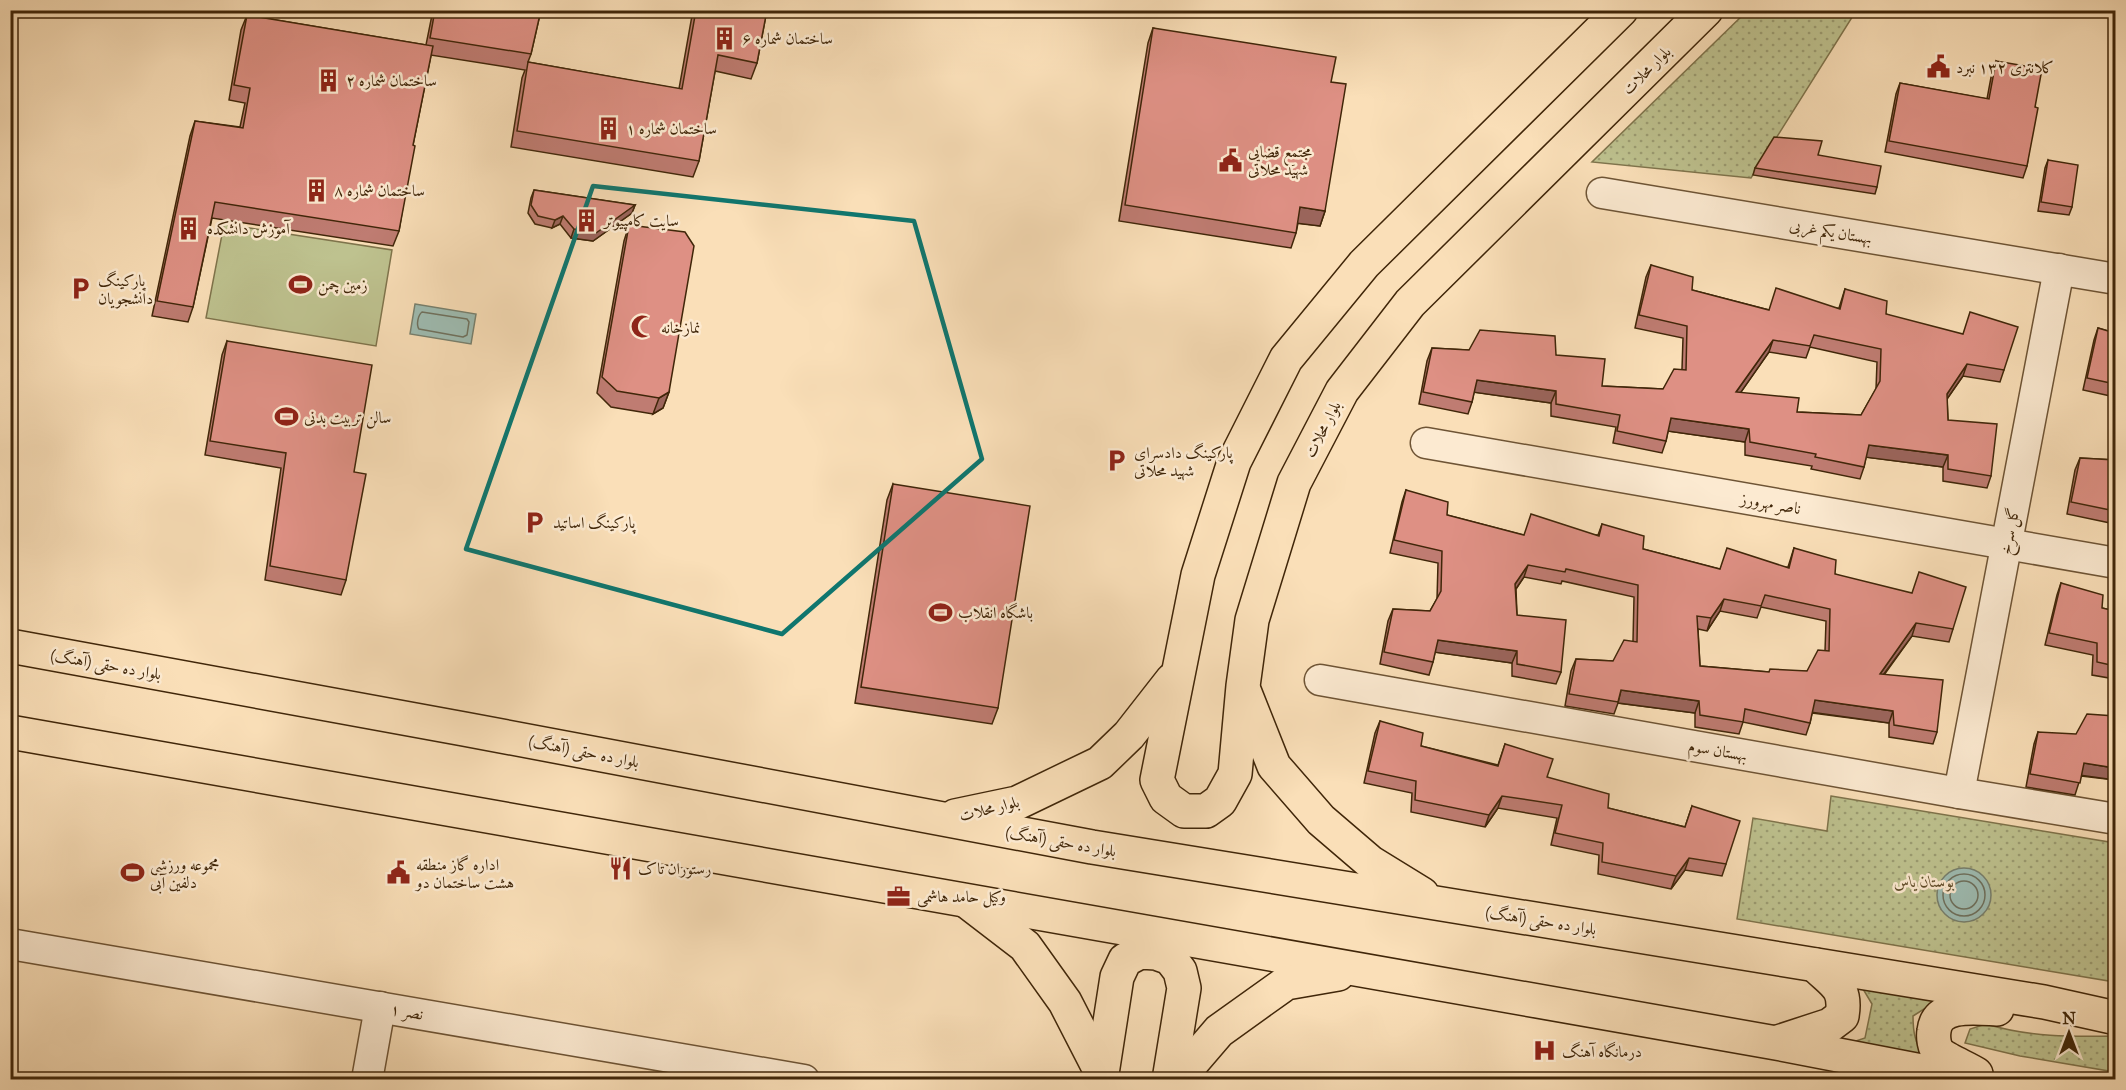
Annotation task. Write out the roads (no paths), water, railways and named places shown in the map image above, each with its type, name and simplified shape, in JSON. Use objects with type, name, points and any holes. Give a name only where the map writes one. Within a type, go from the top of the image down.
[{"type":"main road","name":"بلوار محلات","points":[[940,819],[1017,803],[1100,764],[1129,735],[1177,674],[1198,575],[1234,462],[1286,359],[1364,264],[1621,10]]},
{"type":"main road","name":"بلوار محلات","points":[[1436,903],[1370,862],[1321,820],[1274,766],[1243,687],[1252,620],[1294,483],[1342,391],[1410,303],[1706,10]]},
{"type":"main road","name":"بلوار ده حقی (آهنگ)","points":[[10,646],[1092,847],[2044,1002],[2105,1016]]},
{"type":"main road","points":[[1177,674],[1157,780],[1166,798],[1184,811],[1206,811],[1220,801],[1235,774],[1243,687]]},
{"type":"main road","points":[[10,732],[1776,1043],[1968,1080]]},
{"type":"main road","points":[[965,900],[1025,946],[1065,1002],[1101,1077]]},
{"type":"main road","points":[[1101,1077],[1117,977],[1125,960],[1140,952],[1156,953],[1170,958],[1180,971],[1184,988],[1169,1080]]},
{"type":"main road","points":[[1776,1043],[1830,1025],[1842,1016],[1844,1002],[1842,992],[1815,965]]},
{"type":"main road","points":[[1177,1080],[1219,1031],[1286,982],[1359,970]]},
{"type":"main road","points":[[1986,1080],[1939,1053],[1933,1038],[1935,1025],[1946,1013],[1962,1007],[2105,1016]]},
{"type":"street","name":"بهستان یکم غربی","points":[[1602,193],[2115,279]]},
{"type":"street","name":"گل سرخ","points":[[1959,793],[2059,269]]},
{"type":"street","name":"ناصر مهرورز","points":[[1426,443],[2115,563]]},
{"type":"street","name":"بهستان سوم","points":[[1320,680],[2115,819]]},
{"type":"street","name":"نصر ۱","points":[[10,944],[804,1080]]},
{"type":"street","points":[[368,1080],[380,1007]]},
{"type":"water","points":[[415,304],[476,314],[471,344],[410,334]]},
{"type":"water","points":[[1959,868],[1969,868],[1979,872],[1987,880],[1991,895],[1987,910],[1979,918],[1969,922],[1959,922],[1949,918],[1941,910],[1937,900],[1937,890],[1941,880],[1949,872]]},
{"type":"place","name":"ساختمان شماره ۶","points":[[724,38]]},
{"type":"place","name":"کلانتری ۱۳۲ نبرد","points":[[1938,67]]},
{"type":"place","name":"ساختمان شماره ۲","points":[[328,80]]},
{"type":"place","name":"ساختمان شماره ۱","points":[[608,128]]},
{"type":"place","name":"مجتمع قضایی شهید محلاتی","points":[[1230,160]]},
{"type":"place","name":"ساختمان شماره ۸","points":[[316,190]]},
{"type":"place","name":"سایت کامپیوتر","points":[[586,220]]},
{"type":"place","name":"آموزش دانشکده","points":[[189,228]]},
{"type":"place","name":"زمین چمن","points":[[300,284]]},
{"type":"place","name":"پارکینگ دانشجویان","points":[[80,289]]},
{"type":"place","name":"نمازخانه","points":[[643,327]]},
{"type":"place","name":"سالن تربیت بدنی","points":[[286,417]]},
{"type":"place","name":"پارکینگ دادسرای شهید محلاتی","points":[[1116,461]]},
{"type":"place","name":"پارکینگ اساتید","points":[[535,522]]},
{"type":"place","name":"باشگاه انقلاب","points":[[940,612]]},
{"type":"place","name":"رستوران تاک","points":[[620,868]]},
{"type":"place","name":"مجموعه ورزشی دلفین آبی","points":[[132,873]]},
{"type":"place","name":"اداره گاز منطقه هشت ساختمان دو","points":[[398,873]]},
{"type":"place","name":"وکیل حامد هاشمی","points":[[899,896]]},
{"type":"place","name":"درمانگاه آهنگ","points":[[1544,1051]]},
{"type":"park label","name":"بوستان یاس","points":[[1924,881]]}]
